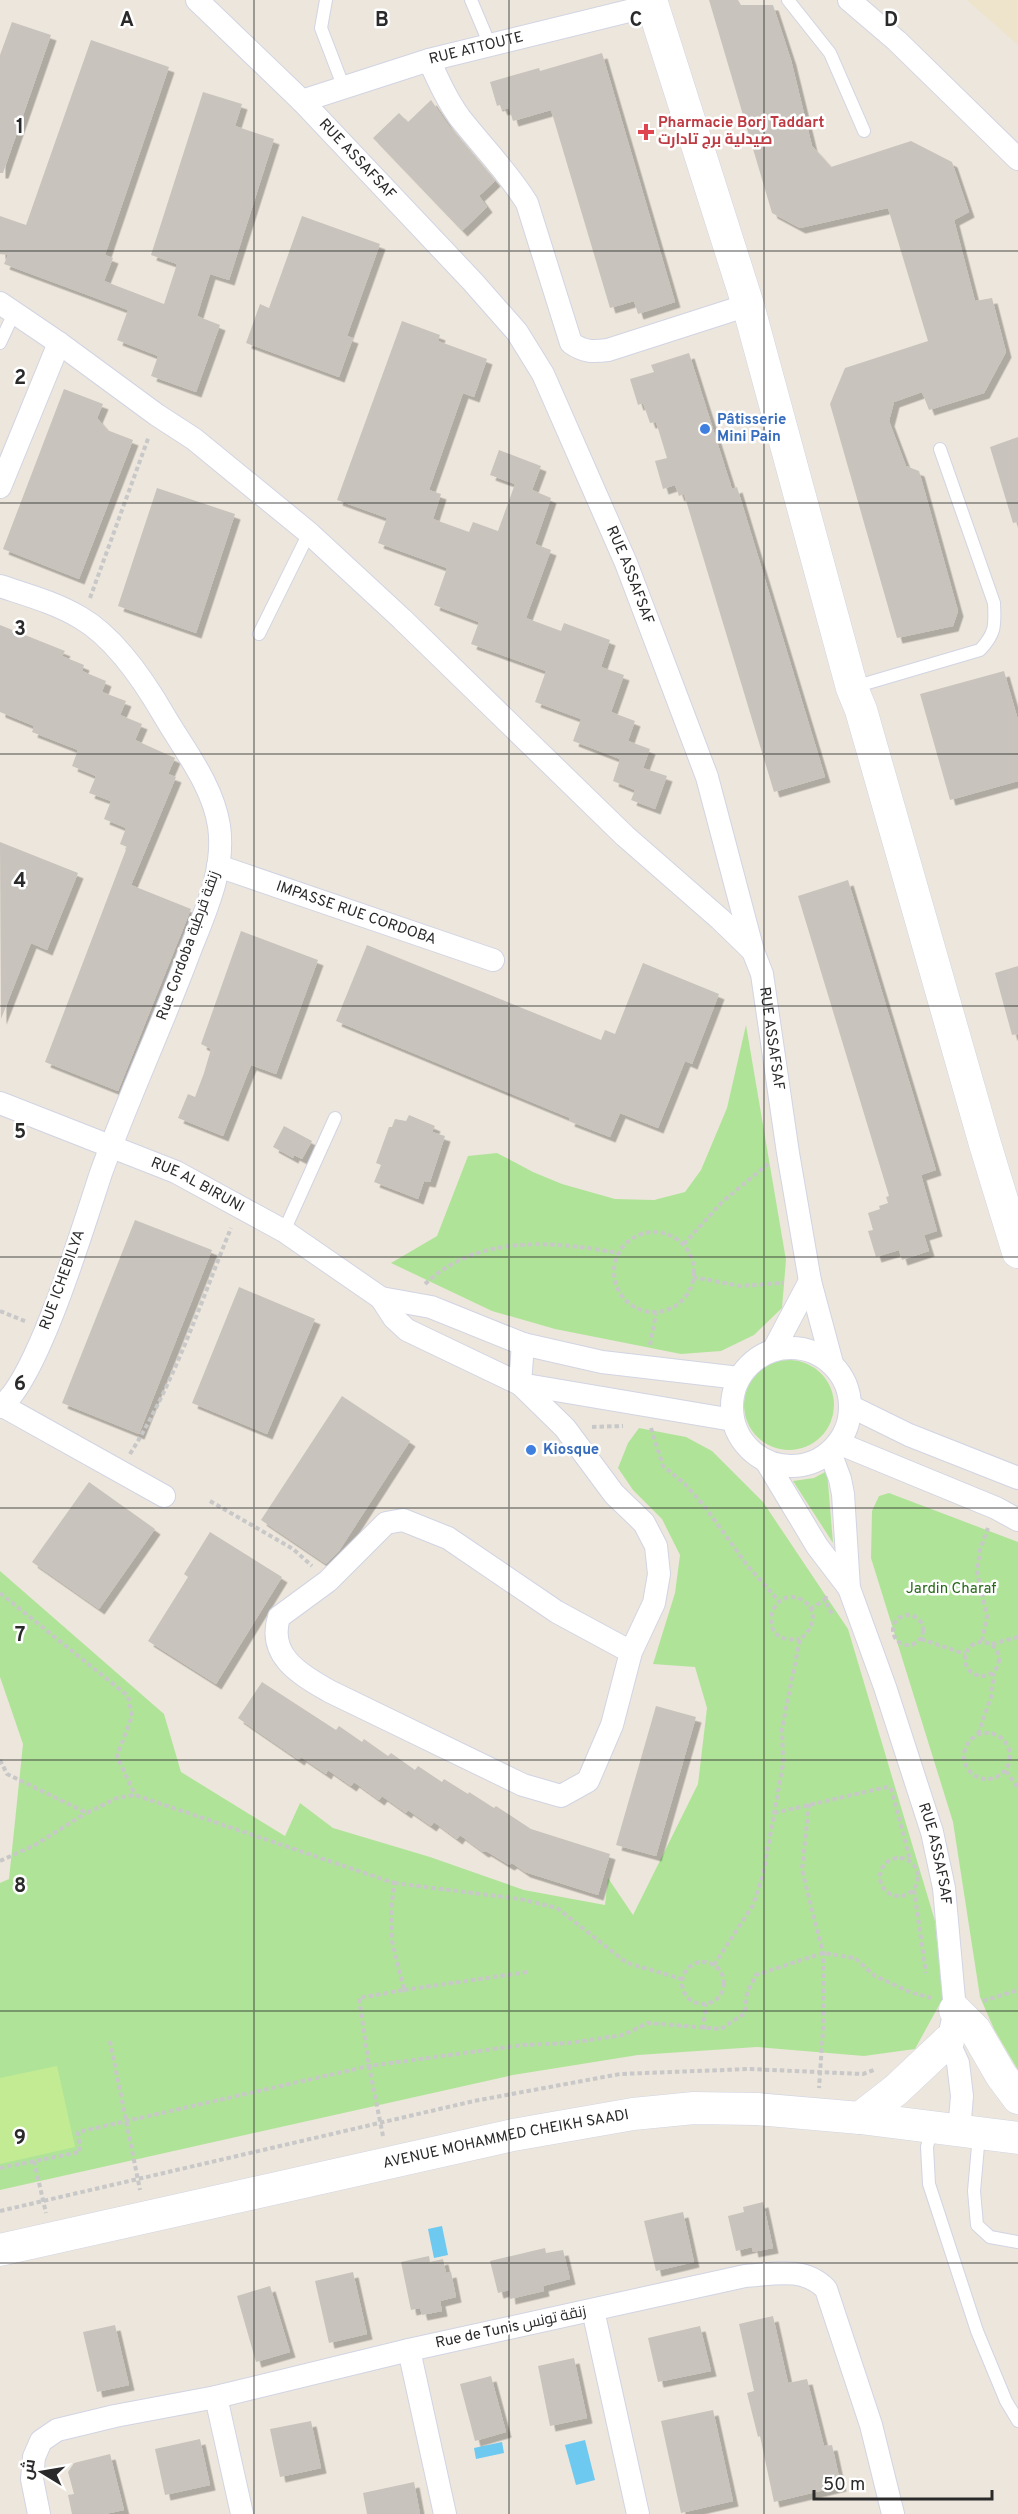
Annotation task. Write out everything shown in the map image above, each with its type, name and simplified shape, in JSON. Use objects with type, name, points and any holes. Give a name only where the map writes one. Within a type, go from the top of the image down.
[{"type":"main road","points":[[657,2],[748,305],[852,688],[861,710],[1018,1252]]},
{"type":"main road","points":[[942,2003],[975,2030],[1001,2075],[1018,2098]]},
{"type":"main road","points":[[860,2118],[896,2090],[948,2041]]},
{"type":"main road","name":"AVENUE MOHAMMED CHEIKH SAADI","points":[[0,2250],[513,2135],[633,2114],[694,2108],[818,2114],[1018,2138]]},
{"type":"street","name":"RUE ASSAFSAF","points":[[197,0],[302,101],[473,282],[517,332],[543,374],[627,563],[707,777],[753,951],[762,974],[788,1153],[810,1281],[832,1363]]},
{"type":"street","points":[[849,0],[897,41],[1018,159]]},
{"type":"street","name":"RUE ATTOUTE","points":[[302,101],[429,60],[657,2]]},
{"type":"street","points":[[429,60],[444,92],[459,116],[519,189],[527,203],[571,343],[581,350],[592,352],[608,350],[748,305]]},
{"type":"street","points":[[7,308],[194,439],[309,533],[402,619],[625,836],[753,951]]},
{"type":"street","points":[[0,487],[60,343]]},
{"type":"street","name":"Rue Cordoba زنقة قرطبة","points":[[0,586],[38,598],[82,618],[104,637],[140,678],[204,783],[219,825],[218,866],[211,892],[157,1036],[111,1145]]},
{"type":"street","name":"IMPASSE RUE CORDOBA","points":[[218,866],[494,960]]},
{"type":"street","name":"RUE AL BIRUNI","points":[[0,1103],[176,1172],[284,1231],[381,1298]]},
{"type":"street","name":"RUE ICHEBILYA","points":[[2,1406],[17,1386],[46,1329],[111,1145]]},
{"type":"street","points":[[774,1349],[810,1281]]},
{"type":"street","points":[[381,1298],[431,1307],[523,1344],[602,1362],[739,1378]]},
{"type":"street","points":[[381,1298],[394,1318],[407,1330],[520,1384],[733,1420]]},
{"type":"street","points":[[523,1344],[520,1384],[565,1428],[614,1494],[644,1523],[656,1546],[658,1574],[654,1603],[631,1652],[612,1725],[588,1781],[561,1796],[545,1793],[329,1691],[304,1676],[279,1650],[276,1633],[279,1617],[328,1581],[386,1523],[403,1520],[448,1538],[557,1612],[631,1652]]},
{"type":"street","points":[[795,1347],[814,1352],[832,1363],[845,1382],[850,1406],[847,1425],[834,1447],[810,1463],[788,1466],[766,1461],[744,1444],[733,1420],[732,1398],[739,1378],[748,1365],[774,1349],[795,1347]]},
{"type":"street","points":[[2,1406],[164,1496]]},
{"type":"street","points":[[850,1406],[909,1435],[1018,1478]]},
{"type":"street","name":"RUE ASSAFSAF","points":[[834,1447],[843,1494],[849,1588],[885,1687],[932,1832],[944,1888],[942,2003],[948,2041]]},
{"type":"street","points":[[834,1447],[996,1508],[1018,1520]]},
{"type":"street","name":"RUE ASSAFSAF","points":[[766,1461],[817,1546],[849,1588]]},
{"type":"street","points":[[948,2041],[958,2063],[962,2096],[956,2130]]},
{"type":"street","name":"Rue de Tunis زنقة تونس","points":[[39,2514],[32,2468],[37,2449],[46,2436],[69,2427],[216,2397],[409,2350],[745,2276],[791,2273],[807,2275],[826,2289],[872,2425],[893,2514]]},
{"type":"street","points":[[593,2310],[638,2514]]},
{"type":"street","points":[[409,2350],[445,2514]]},
{"type":"street","points":[[216,2397],[242,2514]]},
{"type":"lane","points":[[326,0],[321,28],[344,88]]},
{"type":"lane","points":[[471,0],[490,45]]},
{"type":"lane","points":[[788,0],[830,53],[864,130]]},
{"type":"lane","points":[[0,343],[7,308]]},
{"type":"lane","points":[[852,688],[980,650],[990,639],[995,626],[993,603],[940,449]]},
{"type":"lane","points":[[259,634],[309,533]]},
{"type":"lane","points":[[284,1231],[335,1118]]},
{"type":"lane","points":[[1018,2242],[990,2237],[977,2225],[974,2191],[956,2130],[927,2147],[929,2184],[937,2211],[977,2331],[1006,2401],[1018,2421]]},
{"type":"path","points":[[82,618],[157,415]]},
{"type":"path","points":[[684,1244],[736,1190],[770,1162],[788,1153]]},
{"type":"path","points":[[120,1470],[146,1429],[172,1374],[240,1207]]},
{"type":"path","points":[[664,1232],[684,1244],[694,1265],[692,1288],[678,1306],[656,1314],[633,1308],[618,1291],[613,1268],[622,1247],[641,1233],[664,1232]]},
{"type":"path","points":[[407,1301],[438,1272],[472,1253],[510,1244],[551,1245],[619,1253]]},
{"type":"path","points":[[693,1276],[740,1286],[810,1281]]},
{"type":"path","points":[[646,1367],[656,1314]]},
{"type":"path","points":[[565,1428],[629,1426]]},
{"type":"path","points":[[640,1426],[651,1426],[663,1466],[685,1484],[705,1507],[747,1565],[779,1601]]},
{"type":"path","points":[[210,1501],[293,1549],[328,1581]]},
{"type":"path","points":[[982,1641],[987,1616],[977,1572],[980,1550],[996,1508]]},
{"type":"path","points":[[0,1593],[128,1696],[132,1716],[117,1756],[135,1795]]},
{"type":"path","points":[[789,1597],[799,1598],[810,1609],[813,1624],[808,1633],[800,1639],[789,1641],[780,1637],[772,1629],[770,1619],[772,1609],[779,1601],[789,1597]]},
{"type":"path","points":[[810,1609],[825,1600],[836,1622]]},
{"type":"path","points":[[913,1614],[921,1620],[924,1630],[921,1639],[913,1645],[903,1645],[895,1639],[892,1630],[895,1620],[903,1615],[913,1614]]},
{"type":"path","points":[[994,1673],[983,1677],[972,1674],[965,1665],[965,1654],[971,1644],[982,1641],[992,1644],[1018,1637]]},
{"type":"path","points":[[714,1965],[753,1905],[763,1875],[783,1764],[782,1728],[800,1639]]},
{"type":"path","points":[[921,1639],[965,1654]]},
{"type":"path","points":[[978,1735],[991,1697],[994,1673],[1000,1664],[999,1652],[992,1644]]},
{"type":"path","points":[[990,1733],[1001,1737],[1009,1747],[1011,1759],[1006,1771],[996,1778],[984,1780],[972,1775],[965,1766],[963,1753],[968,1742],[978,1735],[990,1733]]},
{"type":"path","points":[[0,1760],[7,1774],[87,1813]]},
{"type":"path","points":[[1006,1771],[1018,1788]]},
{"type":"path","points":[[774,1813],[891,1785],[910,1860],[917,1869],[919,1880],[914,1890],[904,1896],[893,1896],[884,1890],[879,1880],[881,1869],[889,1860],[899,1857],[910,1860]]},
{"type":"path","points":[[0,1861],[35,1845],[87,1813],[117,1798],[135,1795],[394,1883],[520,1899],[557,1908],[627,1963],[682,1979]]},
{"type":"path","points":[[808,1804],[802,1870],[823,1953],[823,2030],[818,2114]]},
{"type":"path","points":[[394,1883],[391,1913],[392,1941],[404,1990]]},
{"type":"path","points":[[914,1890],[927,1976]]},
{"type":"path","points":[[0,2168],[80,2152],[78,2132],[369,2066],[523,2045],[569,2043],[623,2035],[648,2023],[721,2029],[745,2013],[747,1993],[756,1975],[823,1953],[855,1959],[874,1976],[942,2003],[1018,1990]]},
{"type":"path","points":[[704,1962],[714,1965],[721,1972],[724,1982],[722,1992],[716,2000],[706,2004],[696,2003],[688,1998],[683,1989],[682,1979],[686,1970],[694,1964],[704,1962]]},
{"type":"path","points":[[389,2163],[369,2066],[360,1998],[528,1972]]},
{"type":"path","points":[[928,1986],[942,2003]]},
{"type":"path","points":[[703,2029],[706,2004]]},
{"type":"path","points":[[110,2041],[146,2218]]},
{"type":"path","points":[[34,2161],[52,2238]]},
{"type":"shaded area","points":[[967,0],[1018,0],[1018,45]]},
{"type":"green space","points":[[746,1025],[786,1260],[782,1308],[754,1335],[721,1351],[681,1354],[555,1329],[492,1311],[391,1263],[437,1236],[468,1156],[497,1153],[562,1184],[615,1199],[654,1200],[685,1192],[701,1170],[727,1108]]},
{"type":"green space","points":[[789,1360],[806,1364],[821,1373],[830,1388],[834,1405],[830,1422],[821,1437],[806,1446],[789,1450],[772,1446],[757,1437],[748,1422],[744,1405],[748,1388],[757,1373],[772,1364]]},
{"type":"green space","points":[[639,1428],[686,1437],[712,1451],[763,1502],[848,1629],[935,1921],[943,1998],[915,2049],[864,2056],[757,2047],[638,2055],[513,2075],[0,2190],[0,1883],[9,1879],[23,1744],[0,1677],[0,1571],[164,1714],[181,1772],[285,1836],[300,1803],[333,1828],[430,1857],[524,1890],[605,1905],[608,1878],[633,1915],[698,1784],[707,1708],[695,1667],[653,1664],[675,1593],[680,1555],[662,1519],[633,1490],[618,1468],[628,1443]]},
{"type":"green space","points":[[827,1471],[833,1543],[793,1481],[814,1478]]},
{"type":"green space","name":"Jardin Charaf","points":[[889,1493],[1018,1542],[1018,2070],[994,2029],[980,1997],[953,1822],[871,1558],[872,1511],[879,1496]]},
{"type":"green space","points":[[57,2066],[75,2147],[0,2164],[0,2078]]},
{"type":"water","points":[[442,2226],[448,2255],[434,2258],[428,2229]]},
{"type":"water","points":[[585,2440],[595,2480],[576,2485],[565,2445]]},
{"type":"water","points":[[502,2442],[504,2453],[476,2459],[474,2448]]},
{"type":"building","points":[[709,0],[738,0],[741,5],[773,5],[791,60],[812,146],[831,167],[911,141],[952,162],[969,212],[954,220],[975,301],[992,298],[1006,352],[984,393],[929,410],[922,392],[894,402],[889,421],[906,466],[919,471],[958,611],[953,626],[897,638],[830,404],[845,368],[928,341],[888,208],[800,228],[772,213]]},
{"type":"building","points":[[12,22],[51,35],[3,173],[0,173],[0,55]]},
{"type":"building","points":[[91,40],[169,67],[105,255],[113,258],[104,281],[164,304],[177,264],[151,255],[203,92],[242,104],[235,126],[274,139],[229,280],[210,274],[197,316],[220,325],[196,392],[151,376],[158,356],[117,340],[128,310],[4,264],[8,255],[0,254],[0,216],[26,225]]},
{"type":"building","points":[[602,53],[675,302],[638,314],[634,301],[610,308],[551,110],[513,121],[509,108],[502,110],[500,105],[497,106],[490,82],[539,68],[540,71]]},
{"type":"building","points":[[431,100],[449,126],[495,181],[479,196],[487,207],[462,231],[373,138],[399,113],[408,122]]},
{"type":"building","points":[[302,216],[380,244],[347,336],[353,338],[339,377],[246,343],[260,304],[269,308]]},
{"type":"building","points":[[402,321],[440,335],[438,341],[487,359],[474,397],[463,393],[429,490],[441,494],[433,519],[469,532],[473,522],[498,531],[515,484],[490,475],[499,450],[541,466],[532,490],[551,498],[535,544],[551,550],[526,618],[561,631],[564,623],[610,640],[601,667],[624,675],[611,712],[635,721],[628,741],[650,749],[643,768],[667,776],[655,809],[631,800],[635,790],[613,781],[620,759],[573,741],[581,719],[535,702],[546,671],[471,644],[479,622],[434,605],[447,568],[378,543],[387,518],[337,500]]},
{"type":"building","points":[[689,353],[732,489],[737,487],[825,777],[774,792],[684,494],[679,496],[675,485],[663,489],[655,461],[667,458],[656,422],[650,423],[643,403],[638,405],[630,379],[654,372],[651,365]]},
{"type":"building","points":[[64,389],[103,404],[97,418],[107,430],[133,440],[79,579],[3,549]]},
{"type":"building","points":[[1018,437],[1018,522],[1013,523],[990,447]]},
{"type":"building","points":[[157,488],[235,514],[196,633],[118,606]]},
{"type":"building","points":[[0,625],[65,651],[62,656],[84,665],[82,671],[106,681],[102,692],[126,701],[120,715],[142,724],[135,740],[175,758],[168,774],[176,777],[131,885],[191,909],[118,1091],[45,1062],[127,847],[120,844],[126,828],[104,819],[111,801],[89,793],[96,776],[72,766],[78,750],[32,732],[34,726],[0,712]]},
{"type":"building","points":[[1004,671],[1018,720],[1018,781],[950,800],[920,694]]},
{"type":"building","points":[[0,842],[78,873],[47,950],[31,943],[1,1019]]},
{"type":"building","points":[[848,880],[936,1170],[921,1175],[937,1231],[924,1235],[929,1251],[902,1260],[899,1250],[876,1257],[868,1231],[873,1230],[868,1213],[888,1203],[886,1197],[889,1196],[798,896]]},
{"type":"building","points":[[241,931],[318,960],[276,1074],[251,1065],[223,1136],[178,1118],[188,1094],[195,1097],[204,1073],[211,1049],[201,1044]]},
{"type":"building","points":[[367,945],[601,1040],[605,1030],[615,1034],[643,963],[719,994],[692,1064],[685,1061],[658,1128],[620,1113],[610,1137],[569,1121],[570,1118],[336,1021]]},
{"type":"building","points":[[1018,966],[1018,1034],[1012,1035],[995,973]]},
{"type":"building","points":[[409,1115],[435,1126],[432,1132],[445,1136],[430,1182],[424,1181],[418,1199],[374,1182],[381,1165],[376,1163],[389,1127],[392,1127],[395,1119],[406,1121]]},
{"type":"building","points":[[284,1126],[312,1141],[302,1159],[294,1155],[293,1158],[273,1147]]},
{"type":"building","points":[[135,1220],[212,1250],[139,1434],[62,1403]]},
{"type":"building","points":[[239,1287],[315,1319],[267,1434],[192,1403]]},
{"type":"building","points":[[342,1396],[410,1441],[339,1551],[326,1564],[261,1520]]},
{"type":"building","points":[[89,1482],[155,1529],[99,1609],[32,1562]]},
{"type":"building","points":[[210,1532],[282,1577],[216,1684],[148,1641],[188,1577],[184,1574]]},
{"type":"building","points":[[262,1682],[336,1730],[339,1726],[362,1742],[364,1739],[388,1756],[391,1753],[415,1770],[418,1766],[442,1782],[444,1779],[494,1808],[496,1806],[531,1829],[610,1854],[598,1895],[525,1872],[512,1863],[509,1865],[486,1851],[483,1852],[460,1835],[457,1839],[434,1822],[431,1826],[408,1810],[406,1813],[382,1796],[379,1800],[354,1782],[351,1786],[328,1770],[326,1774],[301,1757],[299,1760],[238,1718]]},
{"type":"building","points":[[656,1706],[696,1717],[656,1856],[616,1845]]},
{"type":"building","points":[[763,2202],[773,2248],[753,2252],[752,2247],[736,2251],[728,2216],[744,2212],[743,2207]]},
{"type":"building","points":[[683,2212],[694,2262],[656,2271],[644,2221]]},
{"type":"building","points":[[545,2248],[546,2253],[563,2250],[570,2279],[543,2286],[544,2291],[510,2299],[509,2290],[498,2293],[490,2261]]},
{"type":"building","points":[[429,2256],[430,2262],[443,2259],[446,2273],[451,2272],[456,2297],[440,2301],[442,2311],[422,2315],[420,2308],[411,2310],[401,2262]]},
{"type":"building","points":[[353,2272],[367,2334],[329,2343],[315,2281]]},
{"type":"building","points":[[270,2286],[290,2352],[256,2362],[237,2296]]},
{"type":"building","points":[[773,2316],[788,2383],[807,2379],[824,2446],[832,2445],[841,2486],[774,2502],[760,2436],[758,2437],[747,2393],[754,2391],[739,2324]]},
{"type":"building","points":[[115,2325],[129,2385],[97,2392],[83,2332]]},
{"type":"building","points":[[700,2326],[711,2371],[658,2382],[648,2338]]},
{"type":"building","points":[[574,2358],[587,2418],[550,2426],[538,2366]]},
{"type":"building","points":[[491,2376],[506,2432],[475,2441],[460,2384]]},
{"type":"building","points":[[713,2410],[733,2501],[681,2513],[661,2421]]},
{"type":"building","points":[[311,2421],[321,2468],[280,2477],[270,2429]]},
{"type":"building","points":[[200,2439],[210,2485],[165,2495],[155,2449]]},
{"type":"building","points":[[110,2454],[124,2510],[105,2514],[72,2514],[68,2495],[74,2494],[68,2472],[74,2463]]},
{"type":"building","points":[[414,2482],[420,2514],[367,2514],[363,2493]]},
{"type":"place","name":"Pharmacie Borj Taddart صيدلية برج تادارت","points":[[646,132]]},
{"type":"place","name":"Pâtisserie Mini Pain","points":[[705,429]]},
{"type":"place","name":"Kiosque","points":[[531,1450]]}]
